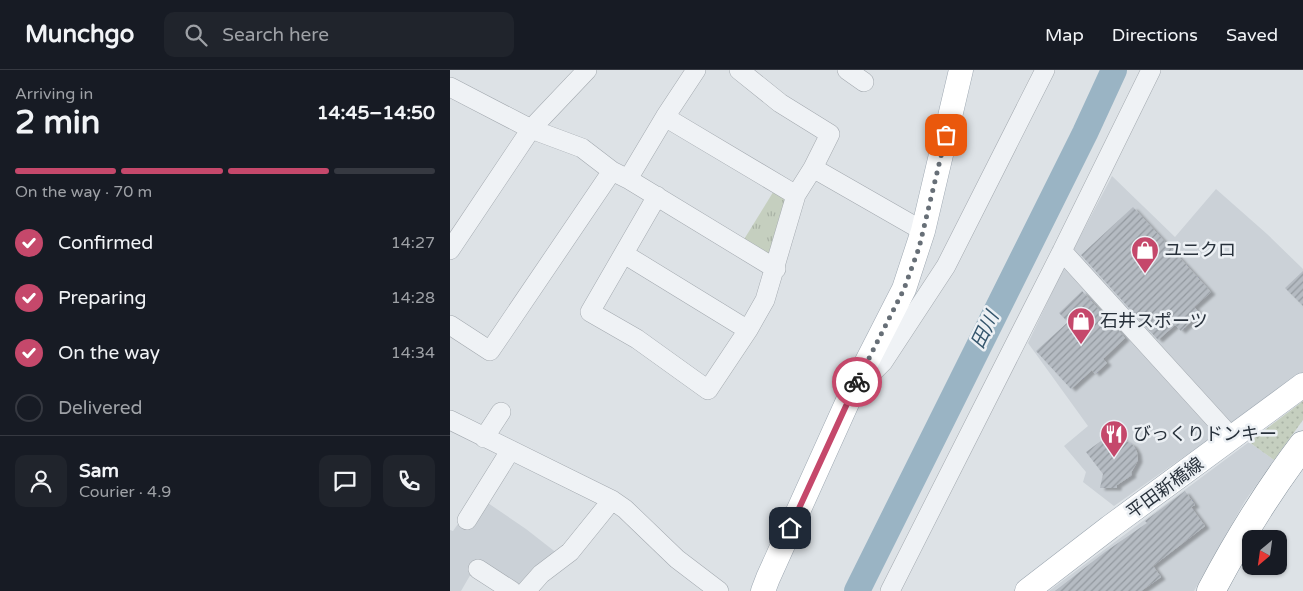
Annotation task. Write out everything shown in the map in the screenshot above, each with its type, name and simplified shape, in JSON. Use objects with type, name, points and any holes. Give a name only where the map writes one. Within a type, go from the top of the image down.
[{"type":"highway","points":[[1211,591],[1238,541],[1281,474],[1303,445]]},
{"type":"main road","points":[[763,591],[856,383],[904,289],[919,248],[961,70]]},
{"type":"main road","name":"平田新橋線","points":[[1027,591],[1110,527],[1303,385]]},
{"type":"street","points":[[450,250],[532,129],[587,70]]},
{"type":"street","points":[[450,325],[490,351],[665,117],[696,70]]},
{"type":"street","points":[[847,70],[864,82]]},
{"type":"street","points":[[856,383],[868,377],[883,362],[946,266],[1044,70]]},
{"type":"street","points":[[890,591],[1151,70]]},
{"type":"street","points":[[657,196],[590,312],[637,339],[708,390],[748,330],[765,300],[776,269],[796,195],[813,168],[830,134],[780,103],[746,72]]},
{"type":"street","points":[[450,87],[532,129],[582,148],[620,175],[776,269]]},
{"type":"street","points":[[665,117],[796,195]]},
{"type":"street","points":[[813,168],[923,230]]},
{"type":"street","points":[[1062,251],[1232,438]]},
{"type":"street","points":[[624,254],[748,330]]},
{"type":"street","points":[[484,438],[501,412]]},
{"type":"street","points":[[450,420],[612,500],[625,509],[677,559],[716,590]]},
{"type":"street","points":[[467,511],[510,451]]},
{"type":"street","points":[[526,591],[541,574],[570,552],[612,500]]},
{"type":"street","points":[[478,569],[512,591]]},
{"type":"shaded area","points":[[1112,176],[1175,237],[1216,189],[1303,269],[1303,374],[1231,426],[1072,252]]},
{"type":"shaded area","points":[[1065,265],[1213,428],[1212,437],[1114,506],[1083,482],[1086,472],[1064,446],[1088,426],[1028,343]]},
{"type":"shaded area","points":[[1249,442],[1274,460],[1245,501],[1194,591],[1049,591]]},
{"type":"shaded area","points":[[485,501],[558,554],[520,589],[479,560],[461,591],[450,591],[450,530],[453,531],[460,521]]},
{"type":"green space","points":[[775,189],[784,195],[788,203],[773,252],[767,256],[743,241]]},
{"type":"green space","points":[[1303,401],[1303,420],[1274,460],[1249,442]]},
{"type":"building","name":"ユニクロ","points":[[1133,207],[1211,292],[1194,307],[1200,313],[1181,331],[1175,325],[1158,340],[1081,255]]},
{"type":"building","points":[[1303,271],[1303,306],[1285,288]]},
{"type":"building","name":"石井スポーツ","points":[[1082,291],[1125,338],[1103,359],[1107,363],[1095,374],[1092,370],[1071,389],[1036,351],[1068,322],[1059,313]]},
{"type":"building","name":"びっくりドンキー","points":[[1116,430],[1124,440],[1133,445],[1137,452],[1138,460],[1131,473],[1132,475],[1117,485],[1117,488],[1100,488],[1103,474],[1086,452]]},
{"type":"building","points":[[1185,491],[1195,505],[1191,507],[1205,526],[1153,566],[1161,577],[1141,591],[1055,591],[1105,552],[1147,523],[1145,521]]},
{"type":"waterway","name":"田川","points":[[857,591],[1085,133],[1114,70]]},
{"type":"way so far","points":[[857,382],[904,289],[919,248],[946,135]]},
{"type":"place","name":"ユニクロ","points":[[1145,274]]},
{"type":"place","name":"石井スポーツ","points":[[1081,345]]},
{"type":"place","name":"びっくりドンキー","points":[[1114,458]]},
{"type":"route","points":[[790,528],[857,382]]}]
